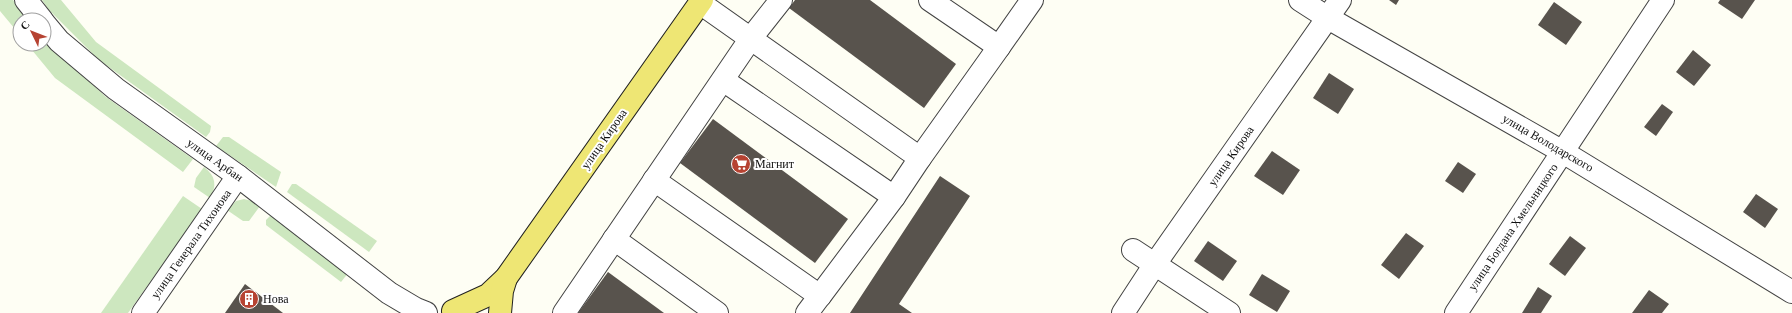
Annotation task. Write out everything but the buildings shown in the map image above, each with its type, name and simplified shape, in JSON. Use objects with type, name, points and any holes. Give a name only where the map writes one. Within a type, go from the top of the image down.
[{"type":"main road","name":"улица Кирова","points":[[506,278],[701,2]]},
{"type":"main road","points":[[449,312],[488,294],[506,278]]},
{"type":"main road","points":[[500,313],[502,291],[506,278]]},
{"type":"main road","points":[[449,312],[463,310],[481,313]]},
{"type":"street","points":[[26,0],[36,12]]},
{"type":"street","points":[[564,313],[751,38],[781,0]]},
{"type":"street","points":[[930,0],[999,47]]},
{"type":"street","points":[[807,313],[894,197],[1032,0]]},
{"type":"street","name":"улица Володарского","points":[[1300,0],[1328,18],[1563,152],[1792,292]]},
{"type":"street","name":"улица Кирова","points":[[1123,313],[1155,264],[1340,0]]},
{"type":"street","name":"улица Богдана Хмельницкого","points":[[1456,313],[1663,0]]},
{"type":"street","points":[[701,2],[920,158]]},
{"type":"street","name":"улица Арбан","points":[[52,33],[59,41],[116,89],[238,176],[388,293]]},
{"type":"street","points":[[723,80],[894,197]]},
{"type":"street","name":"улица Генерала Тихонова","points":[[144,313],[238,176]]},
{"type":"street","points":[[654,180],[820,296]]},
{"type":"street","points":[[614,239],[717,313]]},
{"type":"street","points":[[1133,250],[1229,313]]},
{"type":"street","points":[[388,293],[401,313]]},
{"type":"street","points":[[388,293],[426,313]]},
{"type":"green space","points":[[0,0],[13,0],[23,12],[12,12],[12,25],[0,11]]},
{"type":"green space","points":[[42,0],[61,0],[96,42],[211,126],[210,132],[206,137],[99,60],[49,10]]},
{"type":"green space","points":[[52,47],[106,97],[193,159],[183,172],[55,78],[34,52],[52,52]]},
{"type":"green space","points":[[223,137],[229,137],[281,172],[276,187],[216,146]]},
{"type":"green space","points":[[204,167],[211,174],[214,181],[214,189],[210,198],[194,187],[196,178]]},
{"type":"green space","points":[[292,184],[296,184],[377,241],[369,252],[287,192]]},
{"type":"green space","points":[[183,196],[202,209],[128,313],[101,313]]},
{"type":"green space","points":[[244,199],[252,201],[260,206],[249,221],[243,221],[227,210],[236,201]]},
{"type":"green space","points":[[271,215],[349,272],[341,282],[266,225],[266,220]]},
{"type":"place","name":"Магнит","points":[[741,164]]},
{"type":"place","name":"Нова","points":[[249,299]]}]
